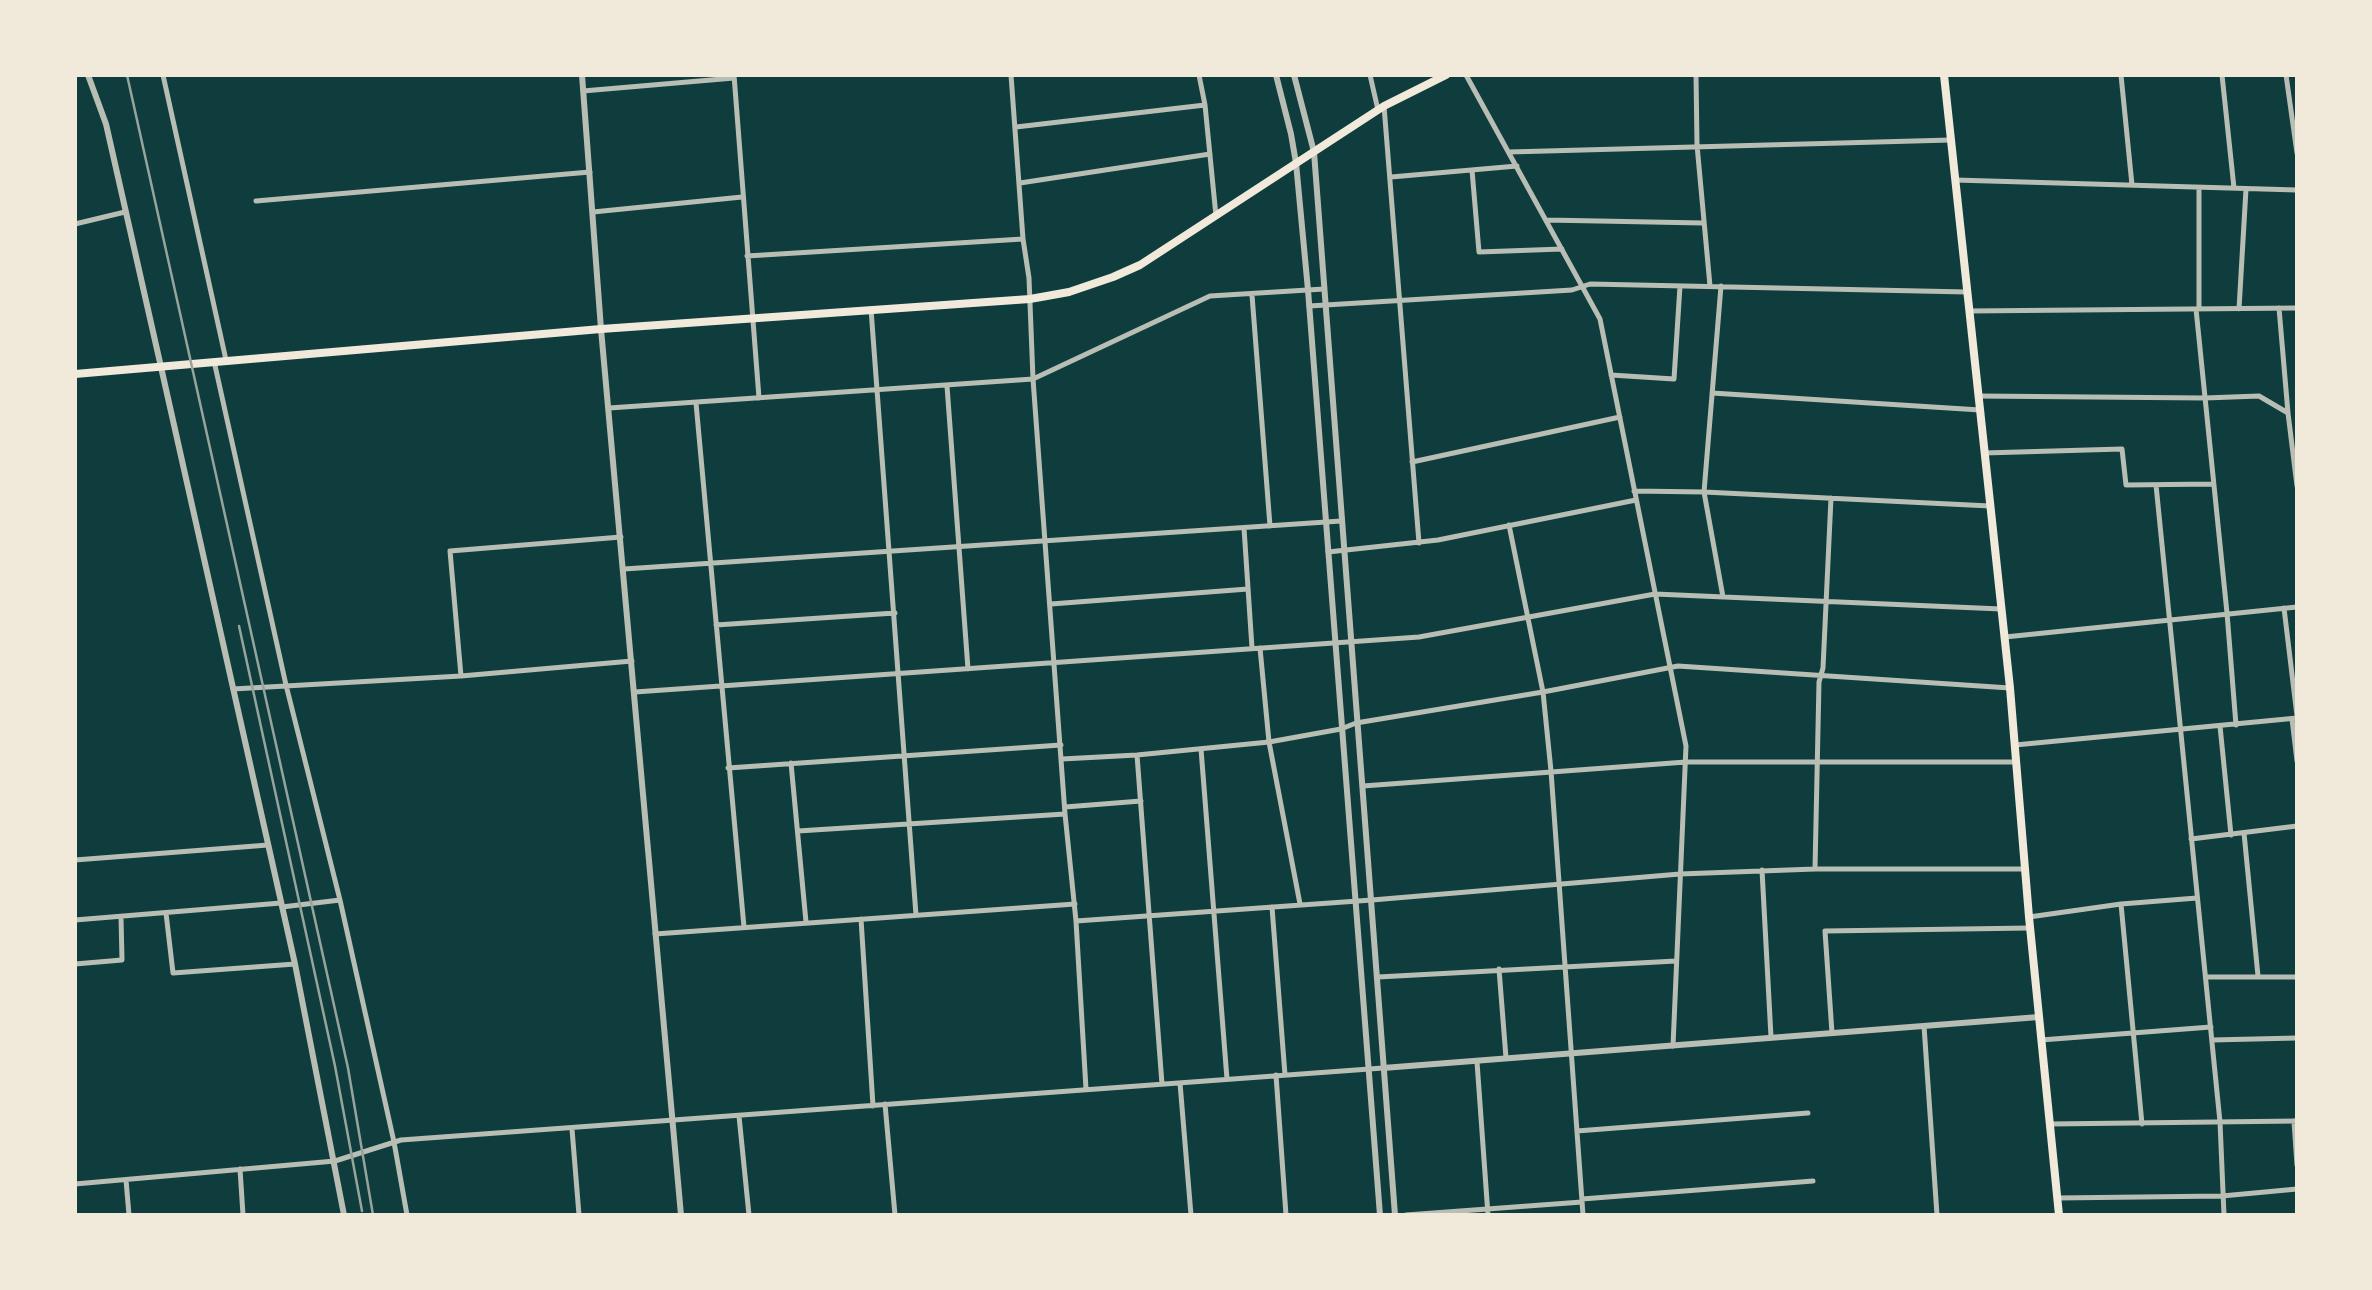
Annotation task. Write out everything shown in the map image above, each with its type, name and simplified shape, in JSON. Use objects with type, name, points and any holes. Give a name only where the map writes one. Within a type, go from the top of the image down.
[{"type":"main road","points":[[75,374],[752,317],[1030,299],[1069,292],[1140,265],[1381,108],[1446,75]]},
{"type":"main road","points":[[1944,75],[2010,688],[2030,928],[2059,1215]]},
{"type":"street","points":[[88,75],[107,124],[295,964],[344,1215]]},
{"type":"street","points":[[163,75],[226,360]]},
{"type":"street","points":[[582,75],[601,329],[681,1215]]},
{"type":"street","points":[[669,75],[670,83]]},
{"type":"street","points":[[1012,75],[1065,814],[1075,904],[1086,1089]]},
{"type":"street","points":[[1199,75],[1205,105],[1216,216]]},
{"type":"street","points":[[1276,75],[1292,134],[1308,290],[1380,1215]]},
{"type":"street","points":[[1294,75],[1314,152],[1395,1215]]},
{"type":"street","points":[[1370,75],[1381,108],[1391,177],[1419,543]]},
{"type":"street","points":[[1466,75],[1600,319],[1686,746],[1673,1046]]},
{"type":"street","points":[[1696,75],[1697,145],[1710,286]]},
{"type":"street","points":[[2121,75],[2132,185]]},
{"type":"street","points":[[2222,75],[2234,188]]},
{"type":"street","points":[[2286,75],[2297,153]]},
{"type":"street","points":[[583,92],[734,77],[759,398]]},
{"type":"street","points":[[1016,127],[1205,105]]},
{"type":"street","points":[[1509,152],[1951,139]]},
{"type":"street","points":[[1020,183],[1210,154]]},
{"type":"street","points":[[1391,177],[1517,166]]},
{"type":"street","points":[[1472,170],[1479,252],[1562,248]]},
{"type":"street","points":[[256,201],[590,172]]},
{"type":"street","points":[[1955,180],[2297,190]]},
{"type":"street","points":[[2199,188],[2197,309],[2236,724]]},
{"type":"street","points":[[2239,309],[2246,189]]},
{"type":"street","points":[[593,212],[742,197]]},
{"type":"street","points":[[75,223],[125,212]]},
{"type":"street","points":[[1546,220],[1703,223]]},
{"type":"street","points":[[747,256],[1023,239]]},
{"type":"street","points":[[1309,306],[1572,289],[1590,284],[1967,292]]},
{"type":"street","points":[[1611,375],[1674,379],[1680,286]]},
{"type":"street","points":[[1721,286],[1704,492],[1723,597]]},
{"type":"street","points":[[609,408],[1033,379],[1210,296],[1324,289]]},
{"type":"street","points":[[1252,295],[1270,526]]},
{"type":"street","points":[[2279,308],[2297,486]]},
{"type":"street","points":[[1969,312],[2297,308]]},
{"type":"street","points":[[871,309],[916,915]]},
{"type":"street","points":[[214,361],[286,685],[340,900],[394,1142],[407,1215]]},
{"type":"street","points":[[947,386],[968,669]]},
{"type":"street","points":[[1712,393],[1980,410]]},
{"type":"street","points":[[1978,396],[2259,396],[2288,413]]},
{"type":"street","points":[[696,403],[744,927]]},
{"type":"street","points":[[1412,462],[1620,417]]},
{"type":"street","points":[[1984,453],[2122,449],[2126,485],[2213,484]]},
{"type":"street","points":[[2156,485],[2220,1122],[2224,1215]]},
{"type":"street","points":[[1634,491],[1990,506]]},
{"type":"street","points":[[1815,869],[1817,762],[1831,498]]},
{"type":"street","points":[[1328,552],[1419,543],[1636,500]]},
{"type":"street","points":[[624,569],[1342,521]]},
{"type":"street","points":[[1508,526],[1543,692],[1583,1215]]},
{"type":"street","points":[[1244,528],[1252,648]]},
{"type":"street","points":[[461,676],[450,551],[621,537]]},
{"type":"street","points":[[1051,604],[1248,589]]},
{"type":"street","points":[[635,692],[1419,637],[1655,594],[2001,609]]},
{"type":"street","points":[[2004,637],[2297,607]]},
{"type":"street","points":[[2284,608],[2297,761]]},
{"type":"street","points":[[716,625],[895,613]]},
{"type":"street","points":[[1259,648],[1269,742],[1300,904]]},
{"type":"street","points":[[233,690],[461,676],[632,661]]},
{"type":"street","points":[[1062,759],[1137,755],[1269,742],[1341,729],[1356,723],[1678,666],[2010,688]]},
{"type":"street","points":[[2015,745],[2295,718]]},
{"type":"street","points":[[2220,726],[2231,835]]},
{"type":"street","points":[[729,768],[1061,745]]},
{"type":"street","points":[[1201,749],[1227,1079]]},
{"type":"street","points":[[1137,755],[1162,1084]]},
{"type":"street","points":[[1363,786],[1686,762],[2017,762]]},
{"type":"street","points":[[791,763],[806,922]]},
{"type":"street","points":[[1065,807],[1140,801]]},
{"type":"street","points":[[798,831],[1065,814]]},
{"type":"street","points":[[2191,839],[2297,826]]},
{"type":"street","points":[[2244,833],[2258,976]]},
{"type":"street","points":[[75,860],[268,845]]},
{"type":"street","points":[[1076,921],[1680,874],[1815,869],[2025,869]]},
{"type":"street","points":[[1762,870],[1771,1037]]},
{"type":"street","points":[[2029,917],[2120,904],[2197,898]]},
{"type":"street","points":[[75,920],[340,900]]},
{"type":"street","points":[[655,934],[1075,904]]},
{"type":"street","points":[[2120,904],[2142,1124]]},
{"type":"street","points":[[1272,907],[1285,1075]]},
{"type":"street","points":[[166,913],[173,973],[295,964]]},
{"type":"street","points":[[75,964],[122,960],[121,917]]},
{"type":"street","points":[[861,919],[873,1105]]},
{"type":"street","points":[[1832,1033],[1825,931],[2030,928]]},
{"type":"street","points":[[1378,977],[1676,961]]},
{"type":"street","points":[[1499,969],[1506,1058]]},
{"type":"street","points":[[2206,977],[2297,977]]},
{"type":"street","points":[[75,1184],[335,1161],[394,1142],[1477,1062],[2039,1017]]},
{"type":"street","points":[[1924,1026],[1937,1215]]},
{"type":"street","points":[[2041,1040],[2211,1027]]},
{"type":"street","points":[[2212,1040],[2297,1038]]},
{"type":"street","points":[[1477,1062],[1488,1212]]},
{"type":"street","points":[[1276,1075],[1286,1215]]},
{"type":"street","points":[[1180,1083],[1191,1215]]},
{"type":"street","points":[[885,1104],[895,1215]]},
{"type":"street","points":[[1577,1131],[1808,1112]]},
{"type":"street","points":[[739,1116],[749,1215]]},
{"type":"street","points":[[2050,1124],[2295,1121],[2297,1165]]},
{"type":"street","points":[[572,1129],[579,1215]]},
{"type":"street","points":[[240,1169],[243,1215]]},
{"type":"street","points":[[126,1180],[129,1215]]},
{"type":"street","points":[[1406,1215],[1488,1212],[1582,1200],[1814,1181]]},
{"type":"street","points":[[2057,1198],[2222,1196],[2297,1189]]},
{"type":"railway","points":[[127,75],[348,1068],[373,1215]]},
{"type":"railway","points":[[239,626],[335,1066],[362,1211]]}]
